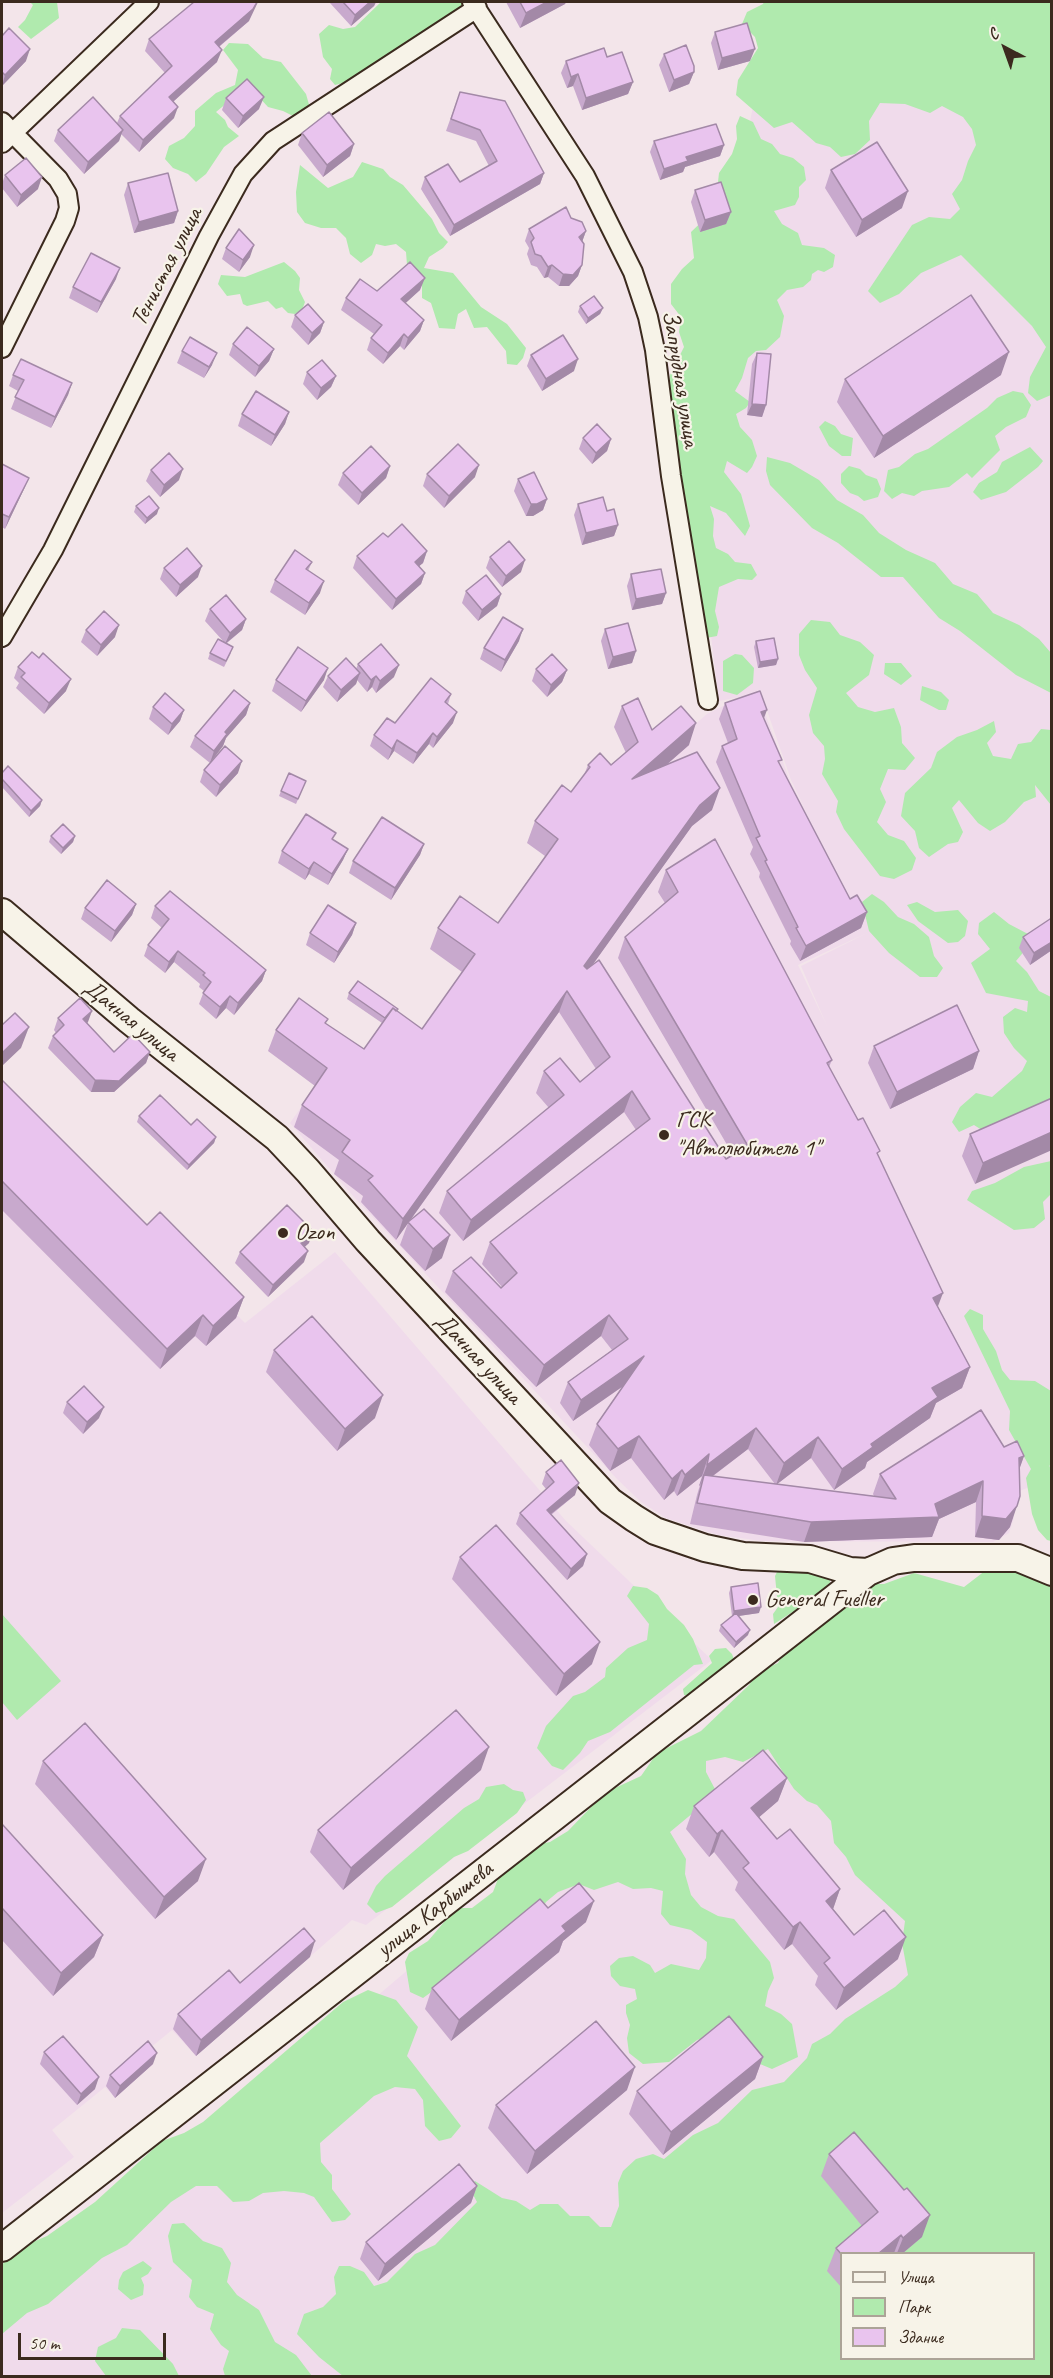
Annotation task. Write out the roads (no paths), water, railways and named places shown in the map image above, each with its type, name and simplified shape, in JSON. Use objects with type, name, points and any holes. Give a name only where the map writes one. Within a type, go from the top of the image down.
[{"type":"street","points":[[2,348],[65,221],[69,208],[67,194],[58,179],[5,133],[149,2]]},
{"type":"street","name":"Тенистая улица","points":[[2,637],[53,550],[209,237],[243,174],[273,141],[474,5]]},
{"type":"street","name":"Запрудная улица","points":[[474,5],[585,176],[618,238],[636,281],[648,317],[655,350],[672,479],[708,700]]},
{"type":"street","name":"Дачная улица","points":[[2,912],[129,1020],[277,1138],[368,1241],[610,1501],[655,1531],[705,1548],[743,1556],[810,1559],[850,1571],[868,1572],[914,1557],[1018,1558],[1052,1572]]},
{"type":"street","name":"улица Карбышева","points":[[2,2248],[868,1572]]},
{"type":"place","name":"ГСК \"Автолюбитель 1\"","points":[[664,1135]]},
{"type":"place","name":"Ozon","points":[[283,1233]]},
{"type":"place","name":"General Fueller","points":[[753,1600]]}]
